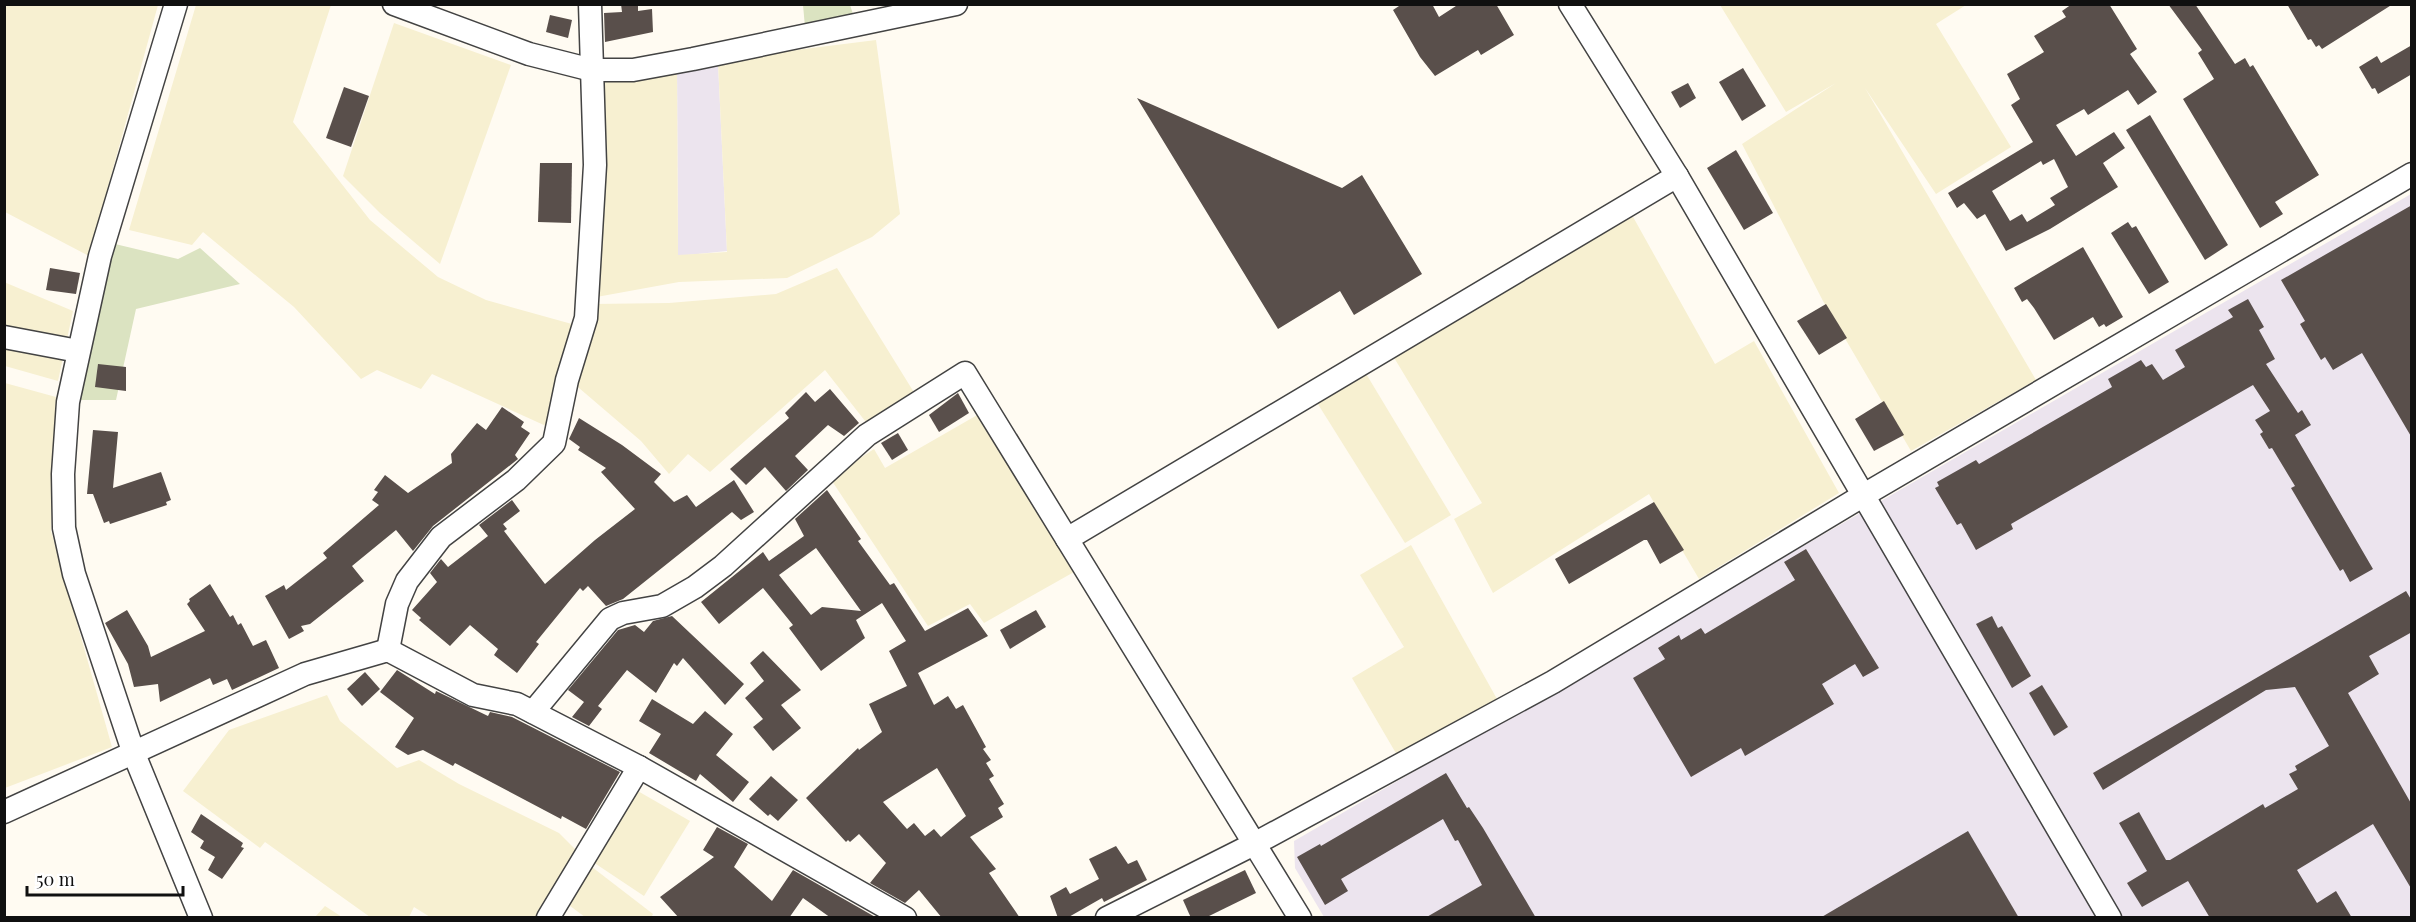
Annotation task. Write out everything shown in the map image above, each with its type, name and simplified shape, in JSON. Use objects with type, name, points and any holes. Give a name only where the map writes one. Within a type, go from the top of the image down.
[{"type":"street","points":[[176,4],[100,256],[78,351],[68,402],[63,474],[64,528],[74,574],[134,753],[201,918]]},
{"type":"street","points":[[394,4],[530,54],[592,70],[633,70],[683,61],[956,4]]},
{"type":"street","points":[[388,650],[397,604],[408,581],[441,537],[516,480],[554,443],[567,380],[586,318],[595,165],[590,4]]},
{"type":"street","points":[[1578,7],[2110,918]]},
{"type":"street","points":[[1107,918],[1256,843],[1553,682],[1864,495],[2412,174]]},
{"type":"street","points":[[1067,539],[1677,176]]},
{"type":"street","points":[[4,337],[78,351]]},
{"type":"street","points":[[533,712],[610,619],[622,613],[662,606],[695,587],[723,566],[867,435],[964,373],[1256,843],[1300,918]]},
{"type":"street","points":[[4,812],[304,674],[388,650],[472,695],[517,704],[533,712],[639,767],[906,918]]},
{"type":"street","points":[[548,918],[639,767]]},
{"type":"shaded area","points":[[5,5],[158,5],[89,256],[5,212]]},
{"type":"shaded area","points":[[196,5],[331,5],[293,122],[370,220],[438,277],[486,300],[579,326],[546,426],[432,374],[421,389],[377,370],[361,379],[294,307],[203,232],[192,245],[129,230]]},
{"type":"shaded area","points":[[1720,5],[1966,5],[1936,24],[2011,147],[1936,194],[1865,88],[2036,380],[1911,451],[1823,301],[1742,144],[1836,83],[1786,112]]},
{"type":"shaded area","points":[[394,23],[511,65],[440,264],[380,213],[343,176]]},
{"type":"shaded area","points":[[876,40],[900,214],[872,237],[787,278],[679,282],[591,298],[596,73],[677,66],[678,255],[727,252],[718,63],[748,56]]},
{"type":"shaded area","points":[[718,63],[727,251],[678,256],[677,66]]},
{"type":"shaded area","points":[[2411,194],[2411,917],[1324,917],[1295,868],[1294,841]]},
{"type":"shaded area","points":[[1632,215],[1715,364],[1754,341],[1839,493],[1699,579],[1649,494],[1493,593],[1454,519],[1482,503],[1393,356]]},
{"type":"shaded area","points":[[837,268],[915,394],[869,426],[825,370],[710,472],[688,454],[669,474],[641,441],[572,382],[593,304],[669,303],[776,294]]},
{"type":"shaded area","points":[[4,282],[73,311],[58,381],[5,366]]},
{"type":"shaded area","points":[[1365,372],[1451,515],[1405,543],[1316,401]]},
{"type":"shaded area","points":[[5,383],[56,397],[51,531],[112,747],[5,788]]},
{"type":"shaded area","points":[[979,414],[1074,572],[984,623],[970,604],[928,626],[830,478],[874,449],[885,468]]},
{"type":"shaded area","points":[[1411,545],[1497,699],[1397,755],[1352,678],[1404,647],[1360,575]]},
{"type":"shaded area","points":[[327,695],[340,721],[397,768],[419,760],[459,784],[559,833],[583,857],[538,917],[430,917],[414,907],[409,917],[370,917],[265,842],[260,848],[183,791],[229,730]]},
{"type":"shaded area","points":[[636,790],[690,821],[644,896],[593,862]]},
{"type":"shaded area","points":[[588,864],[653,914],[651,918],[585,917],[562,900]]},
{"type":"shaded area","points":[[325,906],[342,917],[315,917]]},
{"type":"green space","points":[[803,5],[850,5],[853,14],[805,27]]},
{"type":"green space","points":[[115,244],[178,259],[200,248],[240,284],[136,309],[116,400],[79,400]]},
{"type":"building","points":[[621,4],[638,4],[638,11],[652,9],[653,32],[605,42],[604,13],[622,12]]},
{"type":"building","points":[[1402,4],[1432,4],[1439,17],[1459,4],[1496,4],[1514,35],[1481,55],[1478,50],[1435,76],[1420,57],[1393,10]]},
{"type":"building","points":[[2072,4],[2109,4],[2137,49],[2130,54],[2157,92],[2138,105],[2128,90],[2088,115],[2084,109],[2056,125],[2076,156],[2114,132],[2125,148],[2103,163],[2118,187],[2050,229],[2006,251],[1985,214],[1977,219],[1964,203],[1957,208],[1948,193],[2033,142],[2011,105],[2020,99],[2007,74],[2044,52],[2034,36],[2066,17],[2062,11]],"holes":[[[2054,159],[2068,187],[2050,198],[2055,205],[2027,222],[2022,214],[2010,221],[1992,191],[2041,161],[2043,165]]]},
{"type":"building","points":[[2168,4],[2195,4],[2235,64],[2245,58],[2250,67],[2253,65],[2319,175],[2275,202],[2283,214],[2260,228],[2183,99],[2214,79],[2198,53],[2202,50]]},
{"type":"building","points":[[2287,4],[2393,4],[2322,49],[2319,45],[2316,47],[2311,39],[2308,40]]},
{"type":"building","points":[[550,15],[572,20],[568,38],[546,32]]},
{"type":"building","points":[[2412,45],[2412,74],[2378,94],[2375,88],[2372,89],[2359,67],[2377,56],[2381,63]]},
{"type":"building","points":[[1743,68],[1766,106],[1742,121],[1719,82]]},
{"type":"building","points":[[1688,83],[1696,98],[1680,108],[1671,92]]},
{"type":"building","points":[[344,87],[369,96],[351,147],[326,138]]},
{"type":"building","points":[[1137,98],[1342,188],[1362,175],[1422,274],[1354,315],[1340,291],[1278,329]]},
{"type":"building","points":[[2150,115],[2228,245],[2205,260],[2126,130]]},
{"type":"building","points":[[1736,150],[1773,213],[1744,230],[1707,168]]},
{"type":"building","points":[[540,163],[572,163],[571,223],[538,222]]},
{"type":"building","points":[[2412,205],[2412,438],[2362,353],[2333,370],[2325,357],[2321,360],[2300,324],[2305,321],[2281,280]]},
{"type":"building","points":[[2128,222],[2132,228],[2136,226],[2169,282],[2149,294],[2111,233]]},
{"type":"building","points":[[2083,247],[2123,317],[2106,327],[2104,324],[2099,327],[2093,317],[2054,340],[2034,308],[2027,299],[2022,302],[2014,288]]},
{"type":"building","points":[[50,268],[80,273],[76,294],[46,290]]},
{"type":"building","points":[[2248,299],[2264,327],[2259,330],[2275,359],[2266,364],[2298,413],[2302,410],[2311,425],[2295,435],[2373,569],[2350,582],[2343,569],[2340,571],[2291,488],[2295,486],[2272,448],[2269,449],[2260,434],[2263,432],[2255,420],[2270,411],[2253,385],[2011,524],[2013,529],[1976,550],[1961,523],[1957,525],[1935,488],[1939,486],[1937,482],[1976,460],[1979,464],[2112,387],[2108,379],[2141,360],[2146,367],[2152,364],[2163,380],[2185,367],[2175,350],[2233,317],[2228,310]]},
{"type":"building","points":[[1826,304],[1847,338],[1819,355],[1797,321]]},
{"type":"building","points":[[98,364],[126,367],[126,391],[95,387]]},
{"type":"building","points":[[830,389],[859,423],[844,436],[828,425],[795,456],[808,470],[786,491],[765,467],[746,485],[730,469],[789,418],[785,413],[806,392],[815,402]]},
{"type":"building","points":[[958,393],[969,413],[939,432],[929,415]]},
{"type":"building","points":[[1884,401],[1904,435],[1874,451],[1855,419]]},
{"type":"building","points":[[502,407],[524,422],[521,427],[530,433],[515,455],[518,459],[433,526],[413,551],[396,530],[352,566],[364,581],[310,624],[301,626],[304,631],[289,639],[265,596],[284,585],[286,590],[327,558],[323,553],[379,505],[372,500],[378,492],[374,490],[385,475],[408,493],[452,463],[451,454],[477,423],[486,430]]},
{"type":"building","points":[[579,418],[622,445],[661,474],[654,482],[674,502],[687,495],[696,507],[734,480],[754,512],[741,520],[732,512],[623,599],[606,606],[588,586],[583,591],[580,588],[536,642],[539,644],[517,673],[494,655],[498,649],[470,625],[450,646],[419,620],[421,618],[412,610],[437,582],[430,573],[441,559],[448,567],[488,536],[479,525],[512,500],[520,511],[503,524],[507,529],[504,531],[545,584],[635,509],[601,472],[606,468],[578,450],[580,447],[569,439]]},
{"type":"building","points":[[93,430],[118,432],[113,488],[161,472],[171,500],[166,502],[167,505],[110,524],[109,521],[104,523],[93,494],[87,494]]},
{"type":"building","points":[[898,433],[908,450],[892,460],[881,443]]},
{"type":"building","points":[[827,490],[861,539],[858,541],[890,585],[894,583],[925,631],[968,608],[988,636],[918,673],[934,705],[948,696],[956,709],[963,705],[986,747],[983,749],[991,760],[986,763],[994,776],[989,779],[1004,804],[998,808],[1003,817],[970,837],[996,869],[989,873],[1020,918],[942,918],[919,890],[905,903],[870,883],[886,863],[859,834],[850,842],[848,840],[846,842],[806,798],[858,748],[859,750],[882,732],[869,704],[907,686],[889,651],[906,641],[882,603],[856,620],[865,638],[821,671],[789,628],[793,625],[763,588],[719,624],[701,602],[763,552],[769,561],[804,536],[795,519]],"holes":[[[816,548],[861,611],[822,607],[811,615],[779,575]],[[937,768],[966,816],[941,837],[934,829],[925,836],[914,823],[907,829],[883,802]]]},
{"type":"building","points":[[1654,502],[1684,550],[1660,564],[1647,540],[1644,540],[1569,584],[1555,559]]},
{"type":"building","points":[[1806,549],[1879,668],[1863,677],[1855,664],[1822,684],[1834,704],[1745,756],[1741,748],[1691,777],[1633,678],[1665,659],[1658,648],[1679,635],[1681,640],[1701,628],[1705,634],[1795,580],[1784,562]]},
{"type":"building","points":[[210,584],[230,617],[233,615],[238,625],[241,623],[253,646],[266,640],[279,668],[232,690],[227,679],[213,685],[210,678],[160,702],[158,684],[134,687],[128,664],[105,623],[127,610],[148,646],[151,657],[205,631],[187,604],[189,599]]},
{"type":"building","points":[[2406,591],[2412,601],[2412,632],[2369,656],[2379,674],[2348,693],[2412,805],[2412,890],[2373,824],[2297,870],[2317,903],[2336,891],[2352,918],[2210,918],[2188,881],[2142,907],[2127,883],[2147,871],[2119,823],[2139,812],[2166,860],[2170,860],[2263,804],[2265,808],[2298,789],[2289,774],[2297,770],[2295,766],[2329,746],[2295,687],[2266,690],[2103,790],[2093,773]]},
{"type":"building","points":[[1036,610],[1046,627],[1010,649],[1000,630]]},
{"type":"building","points":[[672,616],[744,684],[725,705],[683,658],[677,666],[674,663],[656,693],[627,670],[598,706],[602,709],[589,726],[572,717],[584,702],[568,690],[618,630],[635,625],[644,632],[653,621]]},
{"type":"building","points":[[1992,616],[1998,628],[2002,626],[2031,676],[2012,688],[1976,624]]},
{"type":"building","points":[[763,651],[801,690],[781,705],[801,728],[773,751],[753,727],[763,719],[745,698],[764,681],[750,663]]},
{"type":"building","points":[[397,670],[435,694],[436,691],[488,716],[490,712],[512,717],[620,772],[586,829],[562,816],[561,819],[455,763],[453,766],[423,750],[408,755],[395,747],[414,718],[380,692]]},
{"type":"building","points":[[365,672],[380,689],[362,706],[347,689]]},
{"type":"building","points":[[2042,685],[2068,727],[2054,736],[2029,693]]},
{"type":"building","points":[[652,699],[693,724],[705,711],[733,734],[716,755],[749,782],[733,802],[700,774],[696,781],[649,753],[661,734],[639,721]]},
{"type":"building","points":[[1446,773],[1467,808],[1469,807],[1483,828],[1536,918],[1425,918],[1482,885],[1458,840],[1455,841],[1443,819],[1341,879],[1348,891],[1325,905],[1297,857],[1320,844],[1321,846]]},
{"type":"building","points":[[771,776],[798,800],[778,821],[770,814],[768,816],[749,799]]},
{"type":"building","points":[[201,814],[243,843],[241,847],[244,848],[222,879],[208,870],[215,857],[200,848],[204,841],[191,832]]},
{"type":"building","points":[[717,827],[748,844],[734,867],[772,901],[793,870],[877,918],[831,918],[803,898],[789,918],[679,918],[660,897],[714,857],[703,850]]},
{"type":"building","points":[[1968,831],[2019,918],[1820,918]]},
{"type":"building","points":[[1116,846],[1128,864],[1137,860],[1147,880],[1104,902],[1102,898],[1067,918],[1058,918],[1050,896],[1066,887],[1070,894],[1099,879],[1089,859]]},
{"type":"building","points":[[1245,870],[1256,893],[1205,918],[1191,918],[1183,900]]}]
